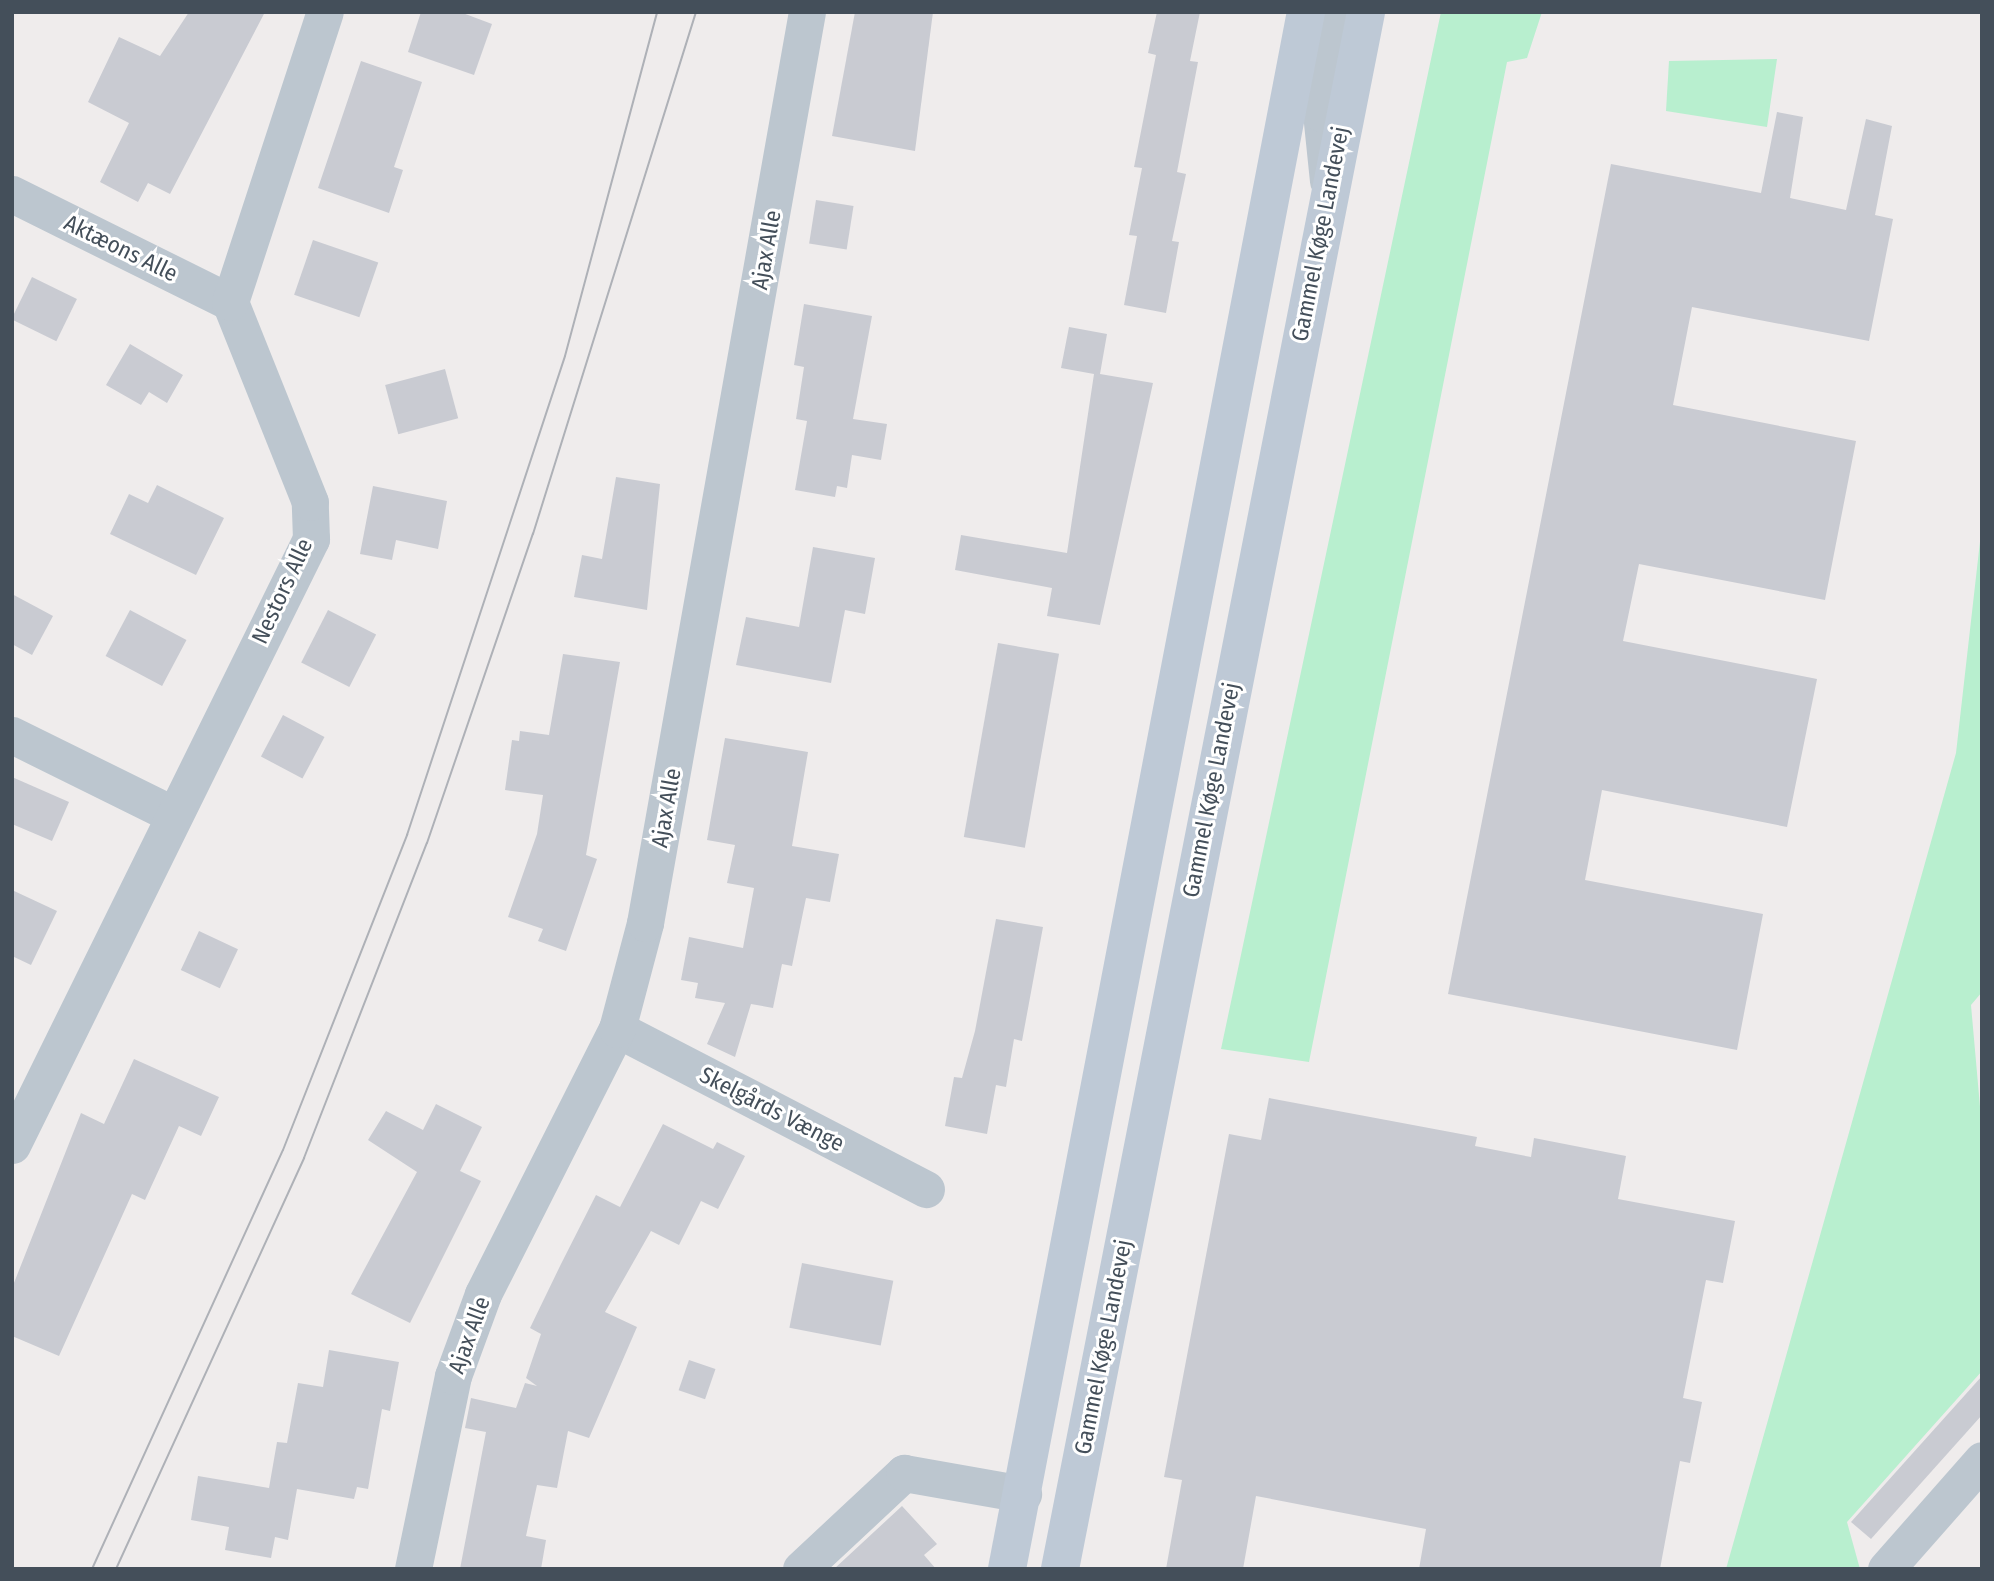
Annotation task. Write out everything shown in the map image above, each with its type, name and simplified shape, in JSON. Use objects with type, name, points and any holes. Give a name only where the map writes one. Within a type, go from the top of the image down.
[{"type":"main road","points":[[1007,1569],[1306,12]]},
{"type":"main road","name":"Gammel Køge Landevej","points":[[1060,1569],[1329,186],[1366,12]]},
{"type":"street","points":[[230,302],[325,12]]},
{"type":"street","name":"Ajax Alle","points":[[413,1569],[453,1377],[483,1294],[617,1029],[645,923],[807,12]]},
{"type":"street","points":[[1329,186],[1322,113],[1341,12]]},
{"type":"street","name":"Aktæons Alle","points":[[12,194],[230,302]]},
{"type":"street","name":"Nestors Alle","points":[[12,1145],[172,814],[311,538],[310,502],[230,302]]},
{"type":"street","points":[[12,735],[172,814]]},
{"type":"street","name":"Skelgårds Vænge","points":[[617,1029],[926,1189]]},
{"type":"street","points":[[1886,1569],[1982,1460]]},
{"type":"street","points":[[801,1569],[904,1473],[1023,1494]]},
{"type":"green space","points":[[1441,12],[1542,12],[1527,58],[1507,62],[1309,1062],[1221,1049]]},
{"type":"green space","points":[[1777,59],[1767,127],[1666,111],[1669,61]]},
{"type":"green space","points":[[1982,524],[1982,992],[1971,1005],[1982,1129],[1982,1371],[1847,1522],[1860,1569],[1726,1569],[1956,753]]},
{"type":"building","points":[[189,12],[265,12],[170,194],[148,183],[138,202],[100,182],[129,123],[88,102],[119,37],[160,56]]},
{"type":"building","points":[[421,12],[460,12],[492,24],[474,75],[408,52]]},
{"type":"building","points":[[855,12],[933,12],[915,151],[832,136]]},
{"type":"building","points":[[1157,12],[1200,12],[1190,61],[1198,62],[1177,172],[1186,174],[1172,241],[1179,242],[1166,313],[1124,305],[1137,236],[1129,235],[1142,168],[1134,167],[1156,55],[1148,53]]},
{"type":"building","points":[[361,61],[422,82],[394,167],[403,170],[389,213],[318,188]]},
{"type":"building","points":[[1777,112],[1803,117],[1790,198],[1846,210],[1866,119],[1892,126],[1875,215],[1893,219],[1869,341],[1692,307],[1673,405],[1856,441],[1825,600],[1639,564],[1623,641],[1817,679],[1787,827],[1602,790],[1585,880],[1763,914],[1737,1050],[1448,994],[1611,164],[1761,193]]},
{"type":"building","points":[[816,200],[854,206],[847,249],[809,243]]},
{"type":"building","points":[[313,240],[378,262],[359,317],[294,295]]},
{"type":"building","points":[[32,277],[77,299],[56,341],[12,320]]},
{"type":"building","points":[[804,304],[872,316],[853,419],[887,424],[881,460],[852,455],[847,488],[837,486],[835,497],[795,490],[807,421],[796,419],[804,367],[794,365]]},
{"type":"building","points":[[1069,327],[1107,334],[1100,374],[1153,383],[1100,625],[1047,616],[1052,588],[955,570],[961,535],[1067,553],[1094,374],[1061,368]]},
{"type":"building","points":[[130,344],[183,375],[167,403],[149,392],[141,405],[106,385]]},
{"type":"building","points":[[445,369],[458,418],[398,434],[385,385]]},
{"type":"building","points":[[616,477],[660,484],[647,610],[574,597],[582,555],[602,559]]},
{"type":"building","points":[[157,485],[224,518],[196,575],[110,534],[129,494],[148,503]]},
{"type":"building","points":[[373,486],[447,501],[438,549],[396,540],[392,560],[360,554]]},
{"type":"building","points":[[813,547],[875,558],[865,614],[845,610],[831,683],[736,665],[746,617],[799,627]]},
{"type":"building","points":[[12,594],[53,616],[32,655],[12,644]]},
{"type":"building","points":[[130,610],[187,640],[162,686],[106,656]]},
{"type":"building","points":[[328,610],[376,635],[349,687],[301,663]]},
{"type":"building","points":[[998,643],[1059,654],[1025,848],[964,837]]},
{"type":"building","points":[[563,654],[620,662],[586,855],[597,859],[566,951],[538,941],[543,929],[508,917],[537,834],[543,795],[505,790],[512,740],[519,741],[520,731],[549,735]]},
{"type":"building","points":[[283,715],[324,737],[302,779],[261,756]]},
{"type":"building","points":[[725,738],[808,752],[792,846],[839,854],[830,902],[806,898],[792,966],[782,964],[773,1008],[751,1004],[735,1057],[707,1044],[725,1003],[695,998],[698,983],[681,980],[689,937],[743,948],[754,888],[727,883],[735,845],[707,840]]},
{"type":"building","points":[[12,777],[69,802],[52,841],[12,824]]},
{"type":"building","points":[[12,890],[57,911],[31,965],[12,956]]},
{"type":"building","points":[[996,919],[1043,927],[1022,1041],[1014,1039],[1006,1087],[996,1085],[987,1134],[945,1126],[954,1077],[962,1078],[975,1031]]},
{"type":"building","points":[[199,931],[238,949],[220,988],[181,970]]},
{"type":"building","points":[[134,1059],[219,1097],[201,1136],[179,1126],[145,1200],[132,1194],[59,1356],[12,1336],[12,1288],[81,1113],[104,1124]]},
{"type":"building","points":[[1269,1098],[1477,1137],[1475,1146],[1531,1157],[1534,1138],[1626,1156],[1618,1199],[1735,1221],[1723,1283],[1706,1280],[1683,1398],[1702,1402],[1690,1463],[1680,1461],[1660,1569],[1419,1569],[1426,1529],[1256,1496],[1243,1569],[1166,1569],[1182,1480],[1164,1477],[1229,1134],[1261,1140]]},
{"type":"building","points":[[436,1104],[482,1127],[460,1171],[481,1181],[410,1323],[351,1294],[417,1172],[368,1140],[386,1111],[423,1130]]},
{"type":"building","points":[[663,1124],[713,1149],[717,1142],[745,1156],[718,1209],[701,1201],[679,1245],[651,1231],[605,1312],[637,1327],[589,1438],[568,1431],[557,1488],[537,1485],[526,1536],[546,1540],[541,1569],[460,1569],[486,1432],[465,1428],[471,1398],[516,1408],[525,1383],[537,1386],[526,1378],[541,1334],[530,1328],[596,1195],[620,1207]]},
{"type":"building","points":[[802,1263],[893,1281],[881,1346],[789,1328]]},
{"type":"building","points":[[329,1350],[399,1362],[390,1411],[382,1409],[368,1489],[357,1487],[354,1499],[297,1489],[288,1540],[275,1537],[271,1558],[225,1550],[229,1527],[191,1520],[198,1476],[269,1488],[277,1442],[287,1443],[298,1383],[323,1387]]},
{"type":"building","points":[[689,1360],[715,1369],[705,1399],[679,1390]]},
{"type":"building","points":[[1982,1376],[1982,1415],[1871,1539],[1851,1522]]},
{"type":"building","points":[[902,1506],[937,1544],[924,1555],[936,1569],[834,1569]]},
{"type":"tram line","points":[[92,1569],[283,1150],[407,835],[565,356],[657,12]]},
{"type":"tram line","points":[[116,1569],[304,1158],[427,843],[533,534],[696,12]]}]
